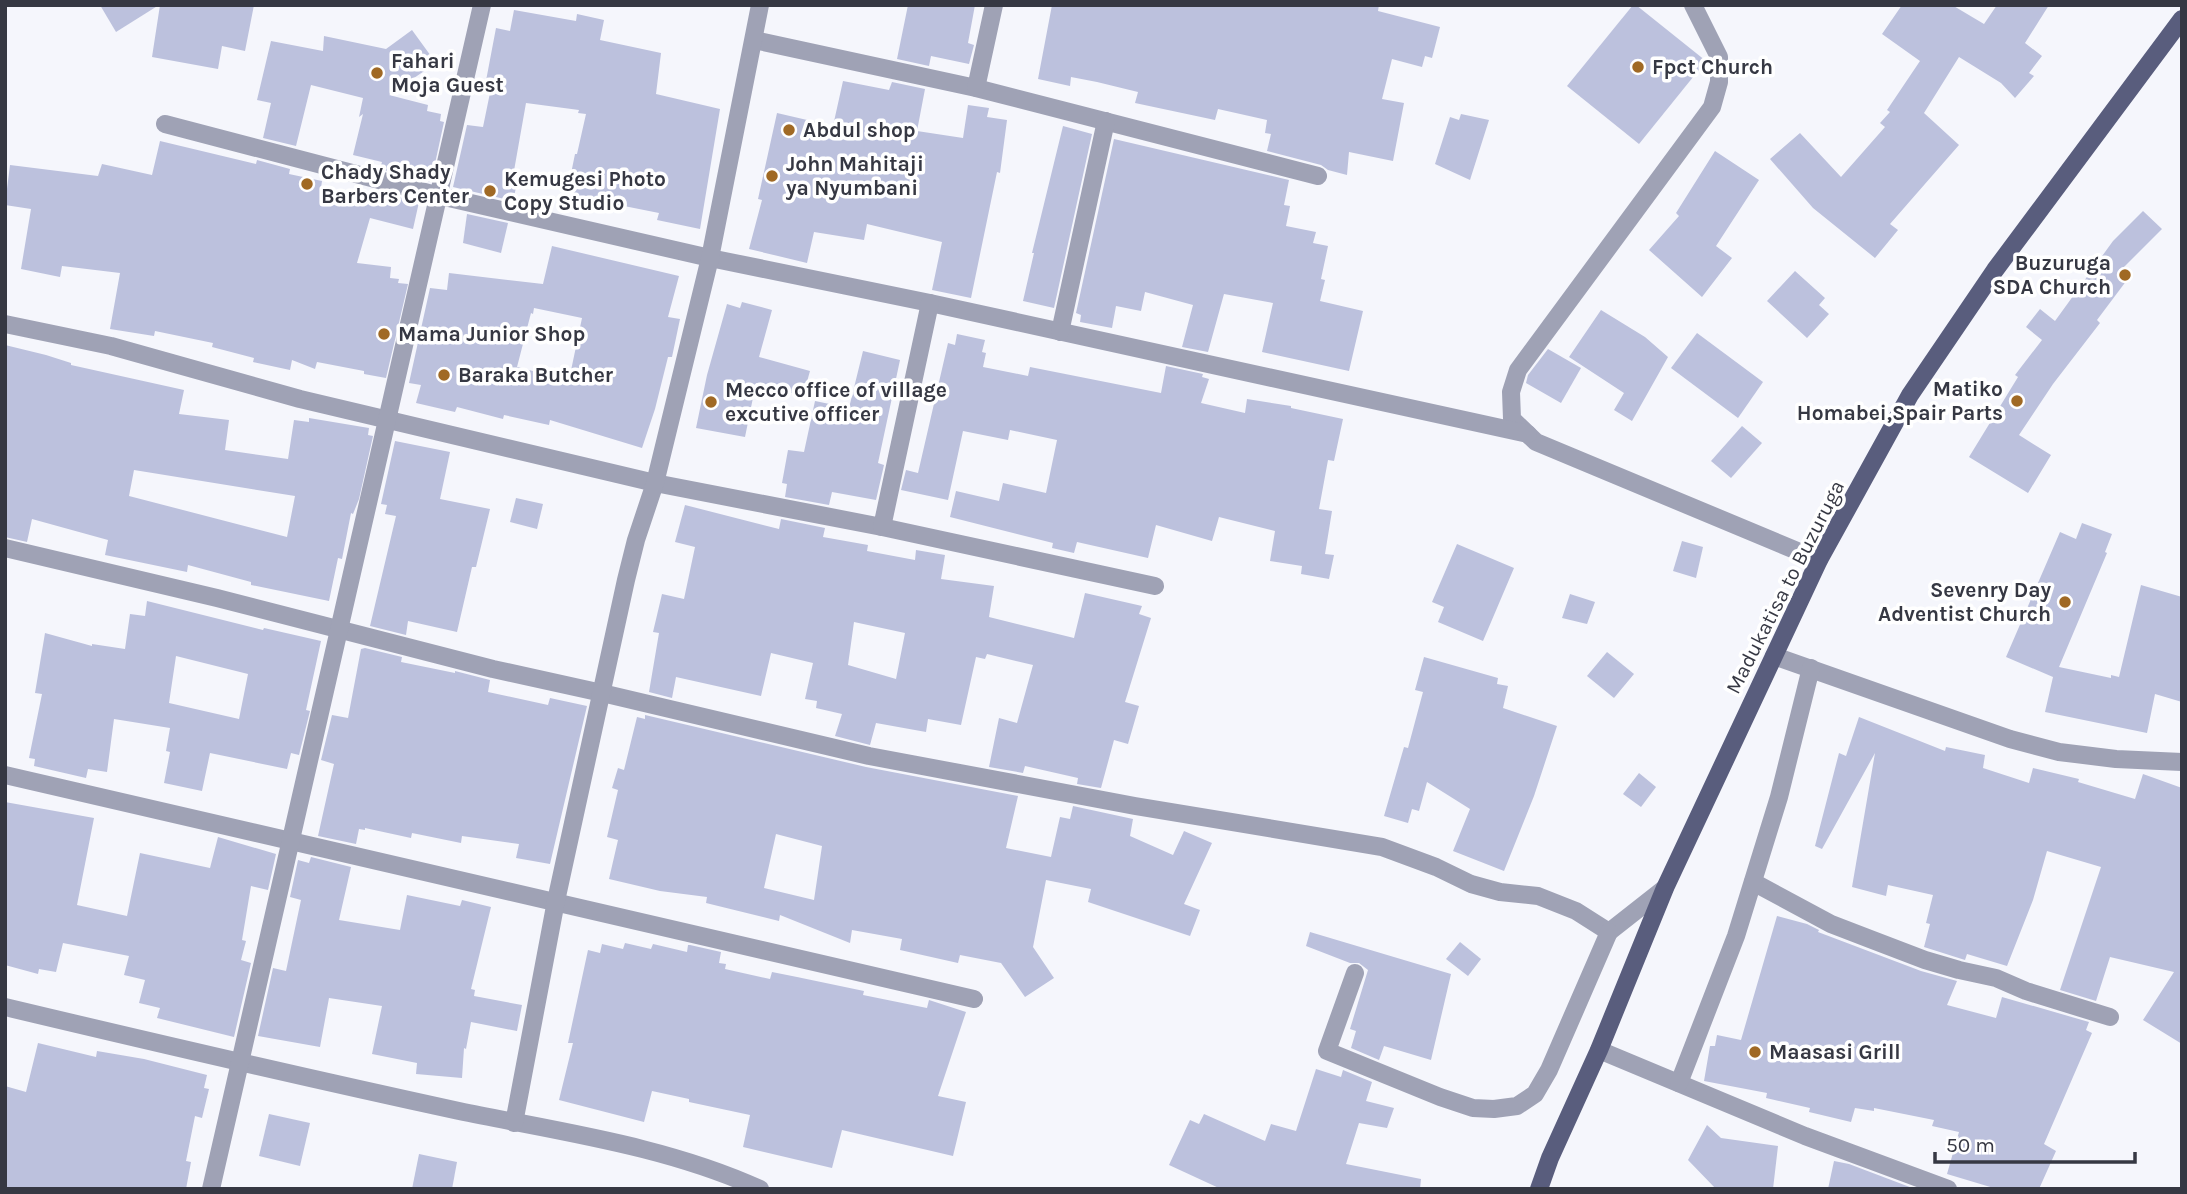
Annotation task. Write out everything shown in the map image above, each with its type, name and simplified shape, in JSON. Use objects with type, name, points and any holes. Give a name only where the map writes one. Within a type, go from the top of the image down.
[{"type":"main road","name":"Madukatisa to Buzuruga","points":[[1539,1189],[1665,888],[1819,560],[1910,395],[1995,270],[2182,19]]},
{"type":"street","points":[[211,1189],[482,5]]},
{"type":"street","points":[[513,1122],[556,901],[636,540],[655,483],[710,258],[760,5]]},
{"type":"street","points":[[976,88],[994,5]]},
{"type":"street","points":[[1693,5],[1719,57],[1719,82],[1712,107],[1518,370],[1511,392],[1512,419],[1536,442],[1819,560]]},
{"type":"street","points":[[754,40],[976,88],[1318,176]]},
{"type":"street","points":[[1060,331],[1106,121]]},
{"type":"street","points":[[165,124],[440,196],[710,258],[930,303],[1528,434]]},
{"type":"street","points":[[882,527],[930,303]]},
{"type":"street","points":[[5,324],[111,346],[300,400],[655,483],[882,527],[1155,586]]},
{"type":"street","points":[[5,548],[217,598],[493,669],[869,756],[1135,806],[1382,847],[1436,867],[1471,884],[1500,892],[1538,896],[1576,911],[1609,932]]},
{"type":"street","points":[[1774,656],[2010,739],[2059,752],[2116,759],[2182,762]]},
{"type":"street","points":[[1679,1083],[1736,936],[1779,797],[1811,668]]},
{"type":"street","points":[[5,775],[974,999]]},
{"type":"street","points":[[1752,881],[1831,924],[1870,939],[1926,960],[1996,978],[2026,991],[2110,1017]]},
{"type":"street","points":[[1355,973],[1327,1051],[1472,1108],[1517,1106],[1535,1094],[1549,1070],[1609,932],[1665,888]]},
{"type":"street","points":[[5,1007],[239,1063],[560,1130],[688,1161],[760,1189]]},
{"type":"street","points":[[1599,1051],[1805,1136],[1948,1189]]},
{"type":"building","points":[[100,5],[159,5],[116,32]]},
{"type":"building","points":[[160,5],[254,5],[245,51],[222,46],[218,69],[152,57]]},
{"type":"building","points":[[908,5],[975,5],[968,43],[974,45],[969,64],[931,56],[929,66],[897,59]]},
{"type":"building","points":[[1052,5],[1379,5],[1378,11],[1440,27],[1432,58],[1425,56],[1422,67],[1392,59],[1382,99],[1404,103],[1393,161],[1349,152],[1347,175],[1328,170],[1321,165],[1267,151],[1271,134],[1265,133],[1267,120],[1218,109],[1215,120],[1135,103],[1138,92],[1097,82],[1071,77],[1070,86],[1038,79]]},
{"type":"building","points":[[1633,5],[1706,61],[1639,144],[1567,86]]},
{"type":"building","points":[[1902,5],[1952,5],[1984,24],[1997,5],[2049,5],[2025,43],[2042,56],[2029,73],[2034,76],[2015,98],[2001,83],[1959,57],[1924,113],[1959,145],[1890,224],[1898,230],[1875,258],[1813,208],[1770,159],[1800,133],[1841,177],[1885,127],[1880,123],[1890,112],[1887,110],[1920,61],[1882,34]]},
{"type":"building","points":[[514,10],[576,21],[577,14],[604,20],[600,40],[661,53],[656,94],[720,109],[700,229],[657,220],[659,213],[604,202],[602,210],[565,203],[586,114],[578,113],[579,110],[526,103],[512,182],[517,183],[513,201],[453,187],[467,125],[483,127],[491,88],[485,86],[496,28],[510,31]]},
{"type":"building","points":[[412,30],[436,63],[389,95],[428,105],[427,111],[441,114],[440,121],[444,122],[431,182],[380,169],[382,162],[353,155],[363,114],[359,117],[363,98],[311,85],[296,146],[263,138],[271,103],[257,100],[271,41],[323,51],[324,36],[386,49]]},
{"type":"building","points":[[843,81],[889,90],[892,82],[925,89],[917,131],[963,138],[968,105],[989,108],[987,117],[1007,120],[1000,173],[997,172],[971,298],[932,290],[942,242],[867,224],[864,240],[814,232],[807,263],[749,249],[762,200],[758,199],[777,113],[833,126]]},
{"type":"building","points":[[1461,114],[1489,120],[1470,180],[1435,164],[1450,117],[1459,120]]},
{"type":"building","points":[[1063,126],[1092,134],[1054,308],[1023,301]]},
{"type":"building","points":[[1114,139],[1289,180],[1284,205],[1290,206],[1286,226],[1316,232],[1313,243],[1328,246],[1321,279],[1325,280],[1320,301],[1363,311],[1349,371],[1262,352],[1273,303],[1224,294],[1208,352],[1182,347],[1193,305],[1145,292],[1141,311],[1116,306],[1112,328],[1080,322],[1081,315],[1076,313]]},
{"type":"building","points":[[160,141],[256,164],[257,160],[290,169],[289,174],[322,181],[321,188],[371,202],[374,191],[419,202],[413,229],[370,218],[357,263],[391,267],[390,278],[399,279],[398,283],[408,284],[386,378],[317,362],[315,369],[292,360],[290,370],[253,362],[254,358],[212,347],[213,343],[155,331],[154,336],[110,329],[120,273],[62,266],[60,277],[21,269],[31,209],[5,205],[10,165],[98,176],[102,164],[152,175]]},
{"type":"building","points":[[1715,151],[1759,180],[1716,246],[1732,258],[1702,297],[1649,250],[1679,216],[1676,213]]},
{"type":"building","points":[[2143,211],[2162,229],[2118,273],[2127,280],[2097,320],[2100,323],[2053,384],[2019,435],[2051,455],[2028,493],[1969,457],[2018,377],[2015,375],[2042,340],[2026,327],[2040,309],[2055,321],[2113,241]]},
{"type":"building","points":[[467,214],[508,223],[501,253],[463,243]]},
{"type":"building","points":[[552,246],[679,276],[668,317],[680,319],[672,357],[668,357],[642,448],[550,420],[549,425],[504,415],[503,419],[457,407],[455,412],[416,403],[421,385],[409,383],[430,288],[447,290],[449,273],[543,284]],"holes":[[[534,308],[582,318],[569,380],[517,367]]]},
{"type":"building","points":[[1795,271],[1825,298],[1819,305],[1829,314],[1807,338],[1767,301]]},
{"type":"building","points":[[742,302],[772,310],[759,357],[810,371],[803,396],[756,383],[745,437],[696,428],[707,375],[727,304],[740,308]]},
{"type":"building","points":[[1601,310],[1645,337],[1668,357],[1632,421],[1614,410],[1624,393],[1569,357]]},
{"type":"building","points":[[1697,333],[1763,382],[1738,418],[1671,368]]},
{"type":"building","points":[[957,334],[985,340],[982,352],[986,353],[983,367],[1028,376],[1030,367],[1161,393],[1166,366],[1203,374],[1202,377],[1209,379],[1201,403],[1245,413],[1247,399],[1291,406],[1343,419],[1334,461],[1328,460],[1319,509],[1332,511],[1325,554],[1334,555],[1329,579],[1301,574],[1302,566],[1270,561],[1275,531],[1219,517],[1212,541],[1156,525],[1148,558],[1077,542],[1074,553],[1052,548],[1053,543],[950,517],[956,491],[999,501],[1003,483],[1046,493],[1057,440],[1010,430],[1008,440],[963,431],[948,500],[901,490],[906,470],[918,473],[948,343],[955,345]]},
{"type":"building","points":[[5,345],[46,355],[71,365],[184,390],[179,414],[229,420],[225,450],[288,459],[294,420],[309,422],[309,418],[369,428],[368,435],[373,436],[359,499],[353,514],[351,513],[342,559],[338,558],[329,601],[251,585],[251,582],[188,565],[187,572],[105,555],[108,540],[32,519],[27,542],[5,537]],"holes":[[[134,470],[295,496],[287,537],[129,496]]]},
{"type":"building","points":[[1548,349],[1581,368],[1561,403],[1526,383],[1528,375]]},
{"type":"building","points":[[863,351],[900,360],[878,463],[884,465],[876,500],[832,492],[829,505],[785,497],[787,484],[782,483],[788,450],[804,452],[815,401],[849,408]]},
{"type":"building","points":[[1742,426],[1762,443],[1731,478],[1711,461]]},
{"type":"building","points":[[395,441],[450,452],[440,499],[490,509],[476,567],[472,567],[457,632],[408,621],[406,635],[370,626],[396,516],[385,514],[387,505],[381,504]]},
{"type":"building","points":[[516,498],[543,504],[537,529],[510,522]]},
{"type":"building","points":[[685,505],[779,529],[781,519],[825,528],[823,537],[868,545],[867,551],[915,560],[916,550],[945,555],[941,579],[994,586],[989,617],[1074,638],[1085,593],[1142,606],[1139,614],[1151,618],[1125,702],[1139,706],[1128,744],[1114,740],[1101,788],[1077,784],[1078,778],[1025,766],[1023,773],[989,767],[999,718],[1017,723],[1033,665],[987,654],[985,659],[976,657],[961,725],[928,719],[926,732],[876,723],[870,745],[835,736],[842,714],[816,708],[817,701],[805,699],[813,663],[771,653],[761,696],[676,677],[672,698],[649,692],[659,633],[653,632],[662,594],[684,599],[695,547],[675,542]],"holes":[[[854,622],[905,633],[896,679],[848,665]]]},
{"type":"building","points":[[2082,523],[2112,534],[2105,552],[2107,553],[2059,667],[2111,678],[2111,675],[2119,677],[2141,585],[2182,597],[2182,702],[2155,694],[2147,733],[2045,712],[2053,677],[2006,657],[2060,532],[2076,539]]},
{"type":"building","points":[[1682,541],[1703,547],[1696,578],[1673,571]]},
{"type":"building","points":[[1457,544],[1514,568],[1483,641],[1438,622],[1444,607],[1432,602]]},
{"type":"building","points":[[1570,594],[1595,602],[1587,624],[1562,618]]},
{"type":"building","points":[[147,601],[263,630],[264,628],[321,641],[306,710],[310,711],[299,755],[291,753],[287,769],[210,753],[202,791],[164,783],[170,752],[166,751],[170,728],[114,719],[107,772],[88,769],[86,778],[34,766],[35,759],[29,758],[42,694],[35,693],[45,633],[92,646],[125,649],[130,614],[145,616]],"holes":[[[176,656],[248,674],[239,719],[169,703]]]},
{"type":"building","points":[[361,649],[402,657],[401,662],[490,680],[488,692],[548,705],[550,698],[587,706],[550,864],[516,858],[519,844],[462,836],[461,843],[412,833],[411,838],[365,828],[359,829],[356,844],[318,836],[334,764],[321,760],[332,715],[348,718]]},
{"type":"building","points":[[1607,652],[1634,674],[1614,698],[1587,676]]},
{"type":"building","points":[[1424,657],[1498,678],[1497,684],[1508,686],[1503,708],[1557,726],[1534,796],[1504,871],[1453,851],[1470,809],[1427,782],[1419,811],[1412,809],[1408,823],[1384,816],[1404,747],[1408,748],[1423,692],[1415,690]]},
{"type":"building","points":[[645,715],[866,767],[1018,796],[1006,848],[1051,857],[1060,817],[1070,819],[1073,806],[1133,819],[1130,836],[1173,855],[1184,831],[1212,843],[1184,904],[1200,910],[1190,936],[1088,902],[1091,889],[1046,880],[1033,947],[1054,978],[1025,997],[1001,963],[960,955],[958,963],[900,950],[902,939],[852,930],[850,943],[780,915],[779,921],[706,903],[707,897],[660,891],[609,879],[618,840],[607,837],[618,790],[612,788],[618,768],[624,770],[637,717],[645,719]],"holes":[[[776,834],[822,846],[814,900],[764,888]]]},
{"type":"building","points":[[1859,717],[1945,751],[1946,747],[1985,755],[1983,768],[2029,783],[2033,768],[2079,779],[2078,782],[2135,799],[2143,774],[2182,788],[2182,1044],[2143,1020],[2174,972],[2110,957],[2096,1001],[2060,990],[2101,867],[2047,851],[2033,900],[2007,966],[1967,954],[1965,960],[1924,947],[1930,924],[1926,923],[1933,895],[1888,885],[1886,896],[1852,887],[1875,753],[1822,849],[1815,846],[1839,753],[1846,756]]},
{"type":"building","points":[[1639,773],[1656,787],[1641,807],[1623,794]]},
{"type":"building","points":[[5,802],[94,818],[77,905],[127,916],[140,853],[210,868],[218,837],[276,854],[268,890],[251,886],[242,940],[246,941],[241,960],[251,963],[234,1037],[157,1018],[160,1008],[139,1003],[145,980],[124,975],[129,956],[63,943],[56,972],[39,969],[38,974],[5,965]]},
{"type":"building","points":[[311,857],[351,867],[339,920],[400,930],[407,895],[460,906],[462,900],[491,907],[471,989],[475,990],[474,996],[522,1005],[517,1031],[471,1022],[466,1049],[464,1048],[462,1078],[416,1074],[417,1063],[372,1054],[382,1006],[329,998],[320,1047],[258,1036],[273,968],[286,971],[301,900],[290,897],[298,860],[309,863]]},
{"type":"building","points":[[1777,916],[1807,924],[1819,930],[1818,932],[1921,971],[1957,981],[1947,1005],[1996,1018],[2002,997],[2089,1022],[2086,1030],[2092,1033],[2044,1144],[2056,1151],[2039,1189],[1997,1189],[1947,1174],[1959,1132],[1932,1126],[1934,1120],[1874,1108],[1874,1111],[1855,1108],[1851,1122],[1809,1112],[1810,1108],[1766,1098],[1767,1093],[1704,1081],[1710,1046],[1715,1046],[1717,1035],[1741,1040]]},
{"type":"building","points":[[1310,932],[1451,974],[1431,1060],[1384,1046],[1379,1060],[1351,1048],[1356,1031],[1350,1029],[1368,970],[1359,963],[1350,963],[1306,946]]},
{"type":"building","points":[[1460,942],[1481,959],[1468,976],[1446,959]]},
{"type":"building","points":[[625,943],[651,949],[653,944],[687,952],[690,945],[721,952],[719,963],[726,964],[725,969],[770,979],[772,972],[864,991],[863,995],[927,1008],[929,1000],[966,1012],[938,1096],[966,1102],[953,1156],[842,1130],[832,1168],[743,1147],[750,1115],[689,1102],[689,1099],[652,1091],[644,1122],[559,1100],[573,1043],[568,1043],[588,950],[600,953],[602,944],[623,949]]},
{"type":"building","points":[[38,1043],[96,1057],[97,1051],[144,1059],[207,1075],[204,1088],[209,1089],[202,1118],[195,1116],[186,1161],[191,1162],[186,1189],[5,1189],[5,1086],[26,1092]]},
{"type":"building","points":[[1316,1069],[1341,1077],[1343,1070],[1372,1082],[1366,1101],[1394,1108],[1387,1128],[1359,1123],[1346,1164],[1421,1179],[1420,1189],[1221,1189],[1169,1165],[1190,1120],[1199,1124],[1204,1114],[1265,1141],[1271,1124],[1296,1131]]},
{"type":"building","points":[[269,1114],[310,1123],[300,1166],[259,1156]]},
{"type":"building","points":[[1707,1125],[1721,1138],[1778,1146],[1773,1189],[1716,1189],[1688,1160]]},
{"type":"building","points":[[419,1154],[457,1162],[452,1189],[412,1189]]},
{"type":"building","points":[[1834,1161],[1849,1164],[1915,1189],[1828,1189]]},
{"type":"place","name":"Fpct Church","points":[[1638,67]]},
{"type":"place","name":"Fahari Moja Guest","points":[[377,73]]},
{"type":"place","name":"Abdul shop","points":[[789,130]]},
{"type":"place","name":"John Mahitaji ya Nyumbani","points":[[772,176]]},
{"type":"place","name":"Chady Shady Barbers Center","points":[[307,184]]},
{"type":"place","name":"Kemugesi Photo Copy Studio","points":[[490,191]]},
{"type":"place","name":"Buzuruga SDA Church","points":[[2125,275]]},
{"type":"place","name":"Mama Junior Shop","points":[[384,334]]},
{"type":"place","name":"Baraka Butcher","points":[[444,375]]},
{"type":"place","name":"Matiko Homabei,Spair Parts","points":[[2017,401]]},
{"type":"place","name":"Mecco office of village excutive officer","points":[[711,402]]},
{"type":"place","name":"Sevenry Day Adventist Church","points":[[2065,602]]},
{"type":"place","name":"Maasasi Grill","points":[[1755,1052]]}]
